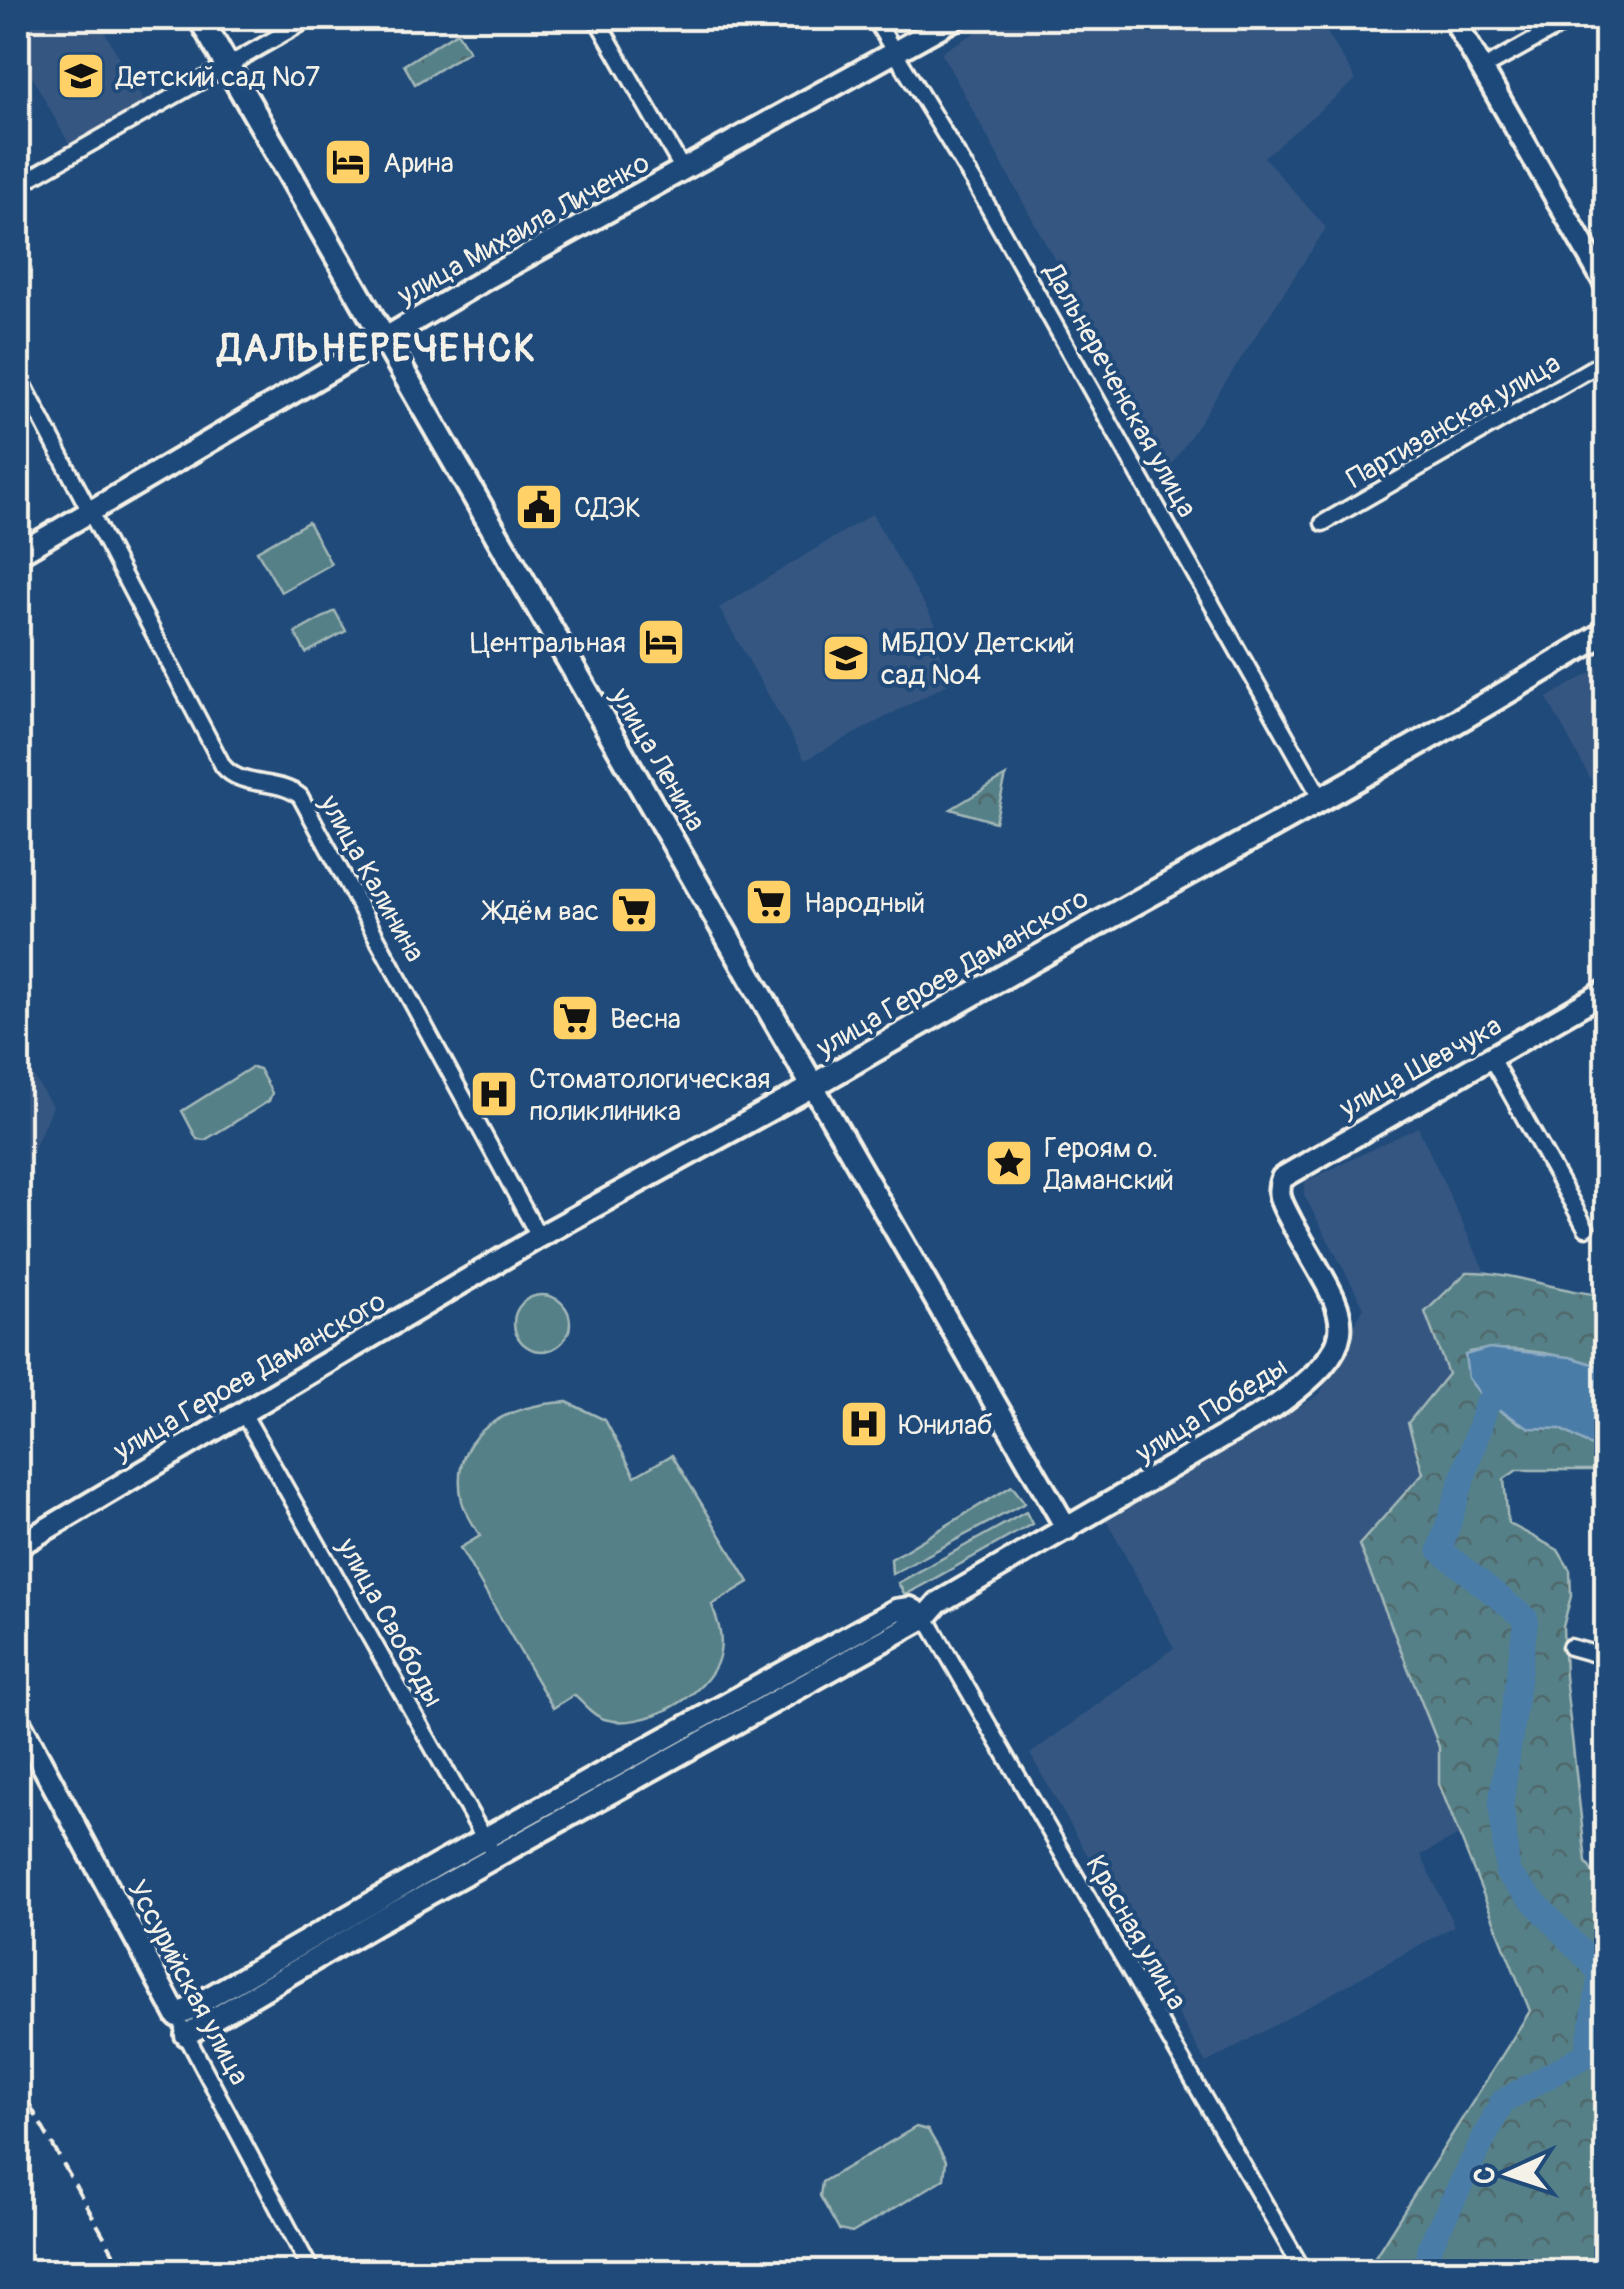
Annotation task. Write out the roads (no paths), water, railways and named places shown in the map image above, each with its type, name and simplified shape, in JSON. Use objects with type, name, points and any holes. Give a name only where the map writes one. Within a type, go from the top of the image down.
[{"type":"main road","name":"улица Ленина","points":[[200,18],[814,1086]]},
{"type":"main road","name":"улица Героев Даманского","points":[[814,1086],[1044,952],[1294,818],[1606,632]]},
{"type":"street","points":[[18,185],[311,18]]},
{"type":"street","points":[[596,18],[683,170]]},
{"type":"street","name":"Дальнереченская улица","points":[[874,18],[978,187],[1318,791]]},
{"type":"street","name":"улица Михаила Личенко","points":[[18,554],[383,340],[956,18]]},
{"type":"street","points":[[1453,18],[1606,286]]},
{"type":"street","points":[[1482,68],[1574,18]]},
{"type":"street","name":"Партизанская улица","points":[[1324,523],[1606,360]]},
{"type":"street","name":"улица Калинина","points":[[18,374],[93,510],[223,766],[239,778],[280,785],[300,796],[539,1237]]},
{"type":"street","name":"улица Шевчука","points":[[1280,1200],[1282,1178],[1301,1164],[1606,991]]},
{"type":"street","points":[[1491,1058],[1586,1228]]},
{"type":"street","name":"улица Героев Даманского","points":[[18,1546],[539,1237],[814,1086]]},
{"type":"street","name":"улица Ленина","points":[[814,1086],[1067,1529]]},
{"type":"street","name":"улица Победы","points":[[181,2026],[490,1848],[926,1618],[938,1603],[1274,1406],[1311,1380],[1333,1357],[1340,1340],[1337,1306],[1280,1200]]},
{"type":"street","name":"улица Свободы","points":[[243,1413],[490,1848]]},
{"type":"street","name":"Красная улица","points":[[926,1618],[1304,2272]]},
{"type":"street","points":[[1570,1648],[1606,1657]]},
{"type":"street","name":"Уссурийская улица","points":[[18,1719],[312,2272]]},
{"type":"waterway","points":[[1426,2272],[1429,2248],[1502,2102],[1587,2054],[1601,1973],[1508,1874],[1501,1804],[1526,1619],[1440,1550],[1487,1403],[1504,1393],[1519,1396]]},
{"type":"railway","points":[[18,2084],[124,2272]]},
{"type":"place","name":"Детский сад №7","points":[[81,76]]},
{"type":"place","name":"Арина","points":[[348,162]]},
{"type":"place","name":"СДЭК","points":[[539,507]]},
{"type":"place","name":"Центральная","points":[[661,642]]},
{"type":"place","name":"МБДОУ Детский сад №4","points":[[846,658]]},
{"type":"place","name":"Народный","points":[[769,902]]},
{"type":"place","name":"Ждём вас","points":[[634,910]]},
{"type":"place","name":"Весна","points":[[575,1018]]},
{"type":"place","name":"Стоматологическая поликлиника","points":[[494,1094]]},
{"type":"place","name":"Героям о. Даманский","points":[[1009,1163]]},
{"type":"place","name":"Юнилаб","points":[[864,1424]]},
{"type":"district","name":"ДАЛЬНЕРЕЧЕНСК","points":[[378,348]]}]
